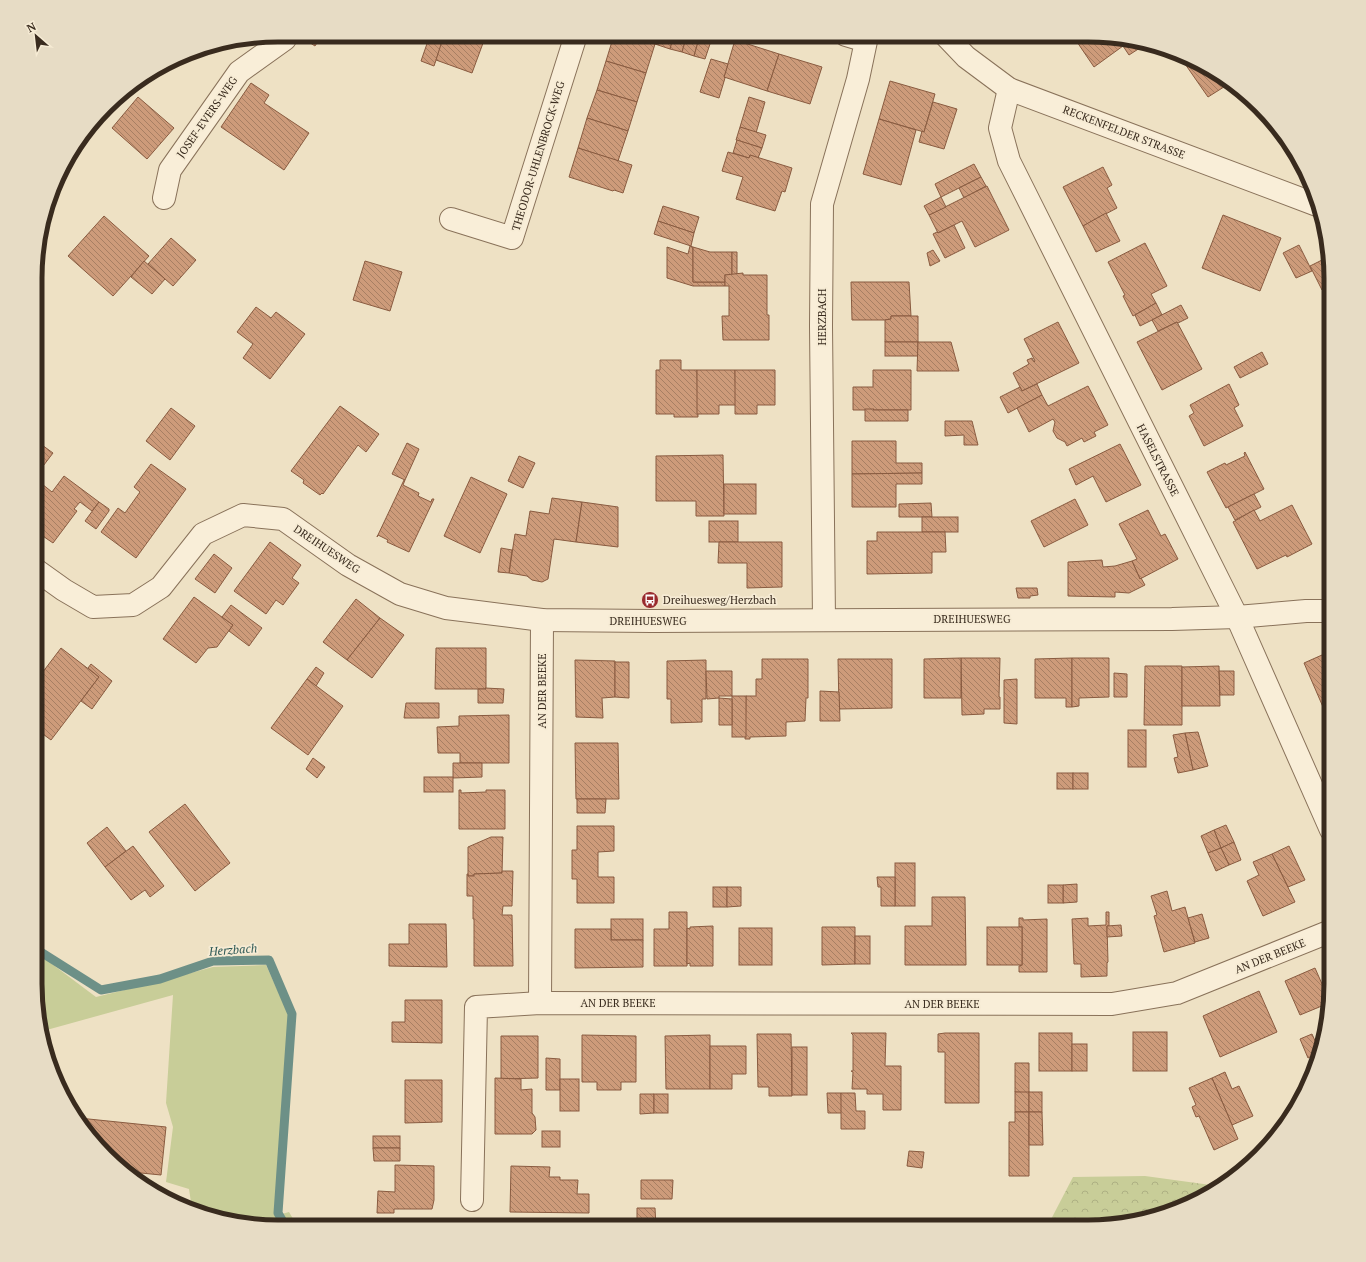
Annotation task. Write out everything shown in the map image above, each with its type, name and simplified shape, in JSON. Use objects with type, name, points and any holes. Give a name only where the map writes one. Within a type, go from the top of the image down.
[{"type":"street","name":"JOSEF-EVERS-WEG","points":[[164,198],[170,170],[239,72],[281,42]]},
{"type":"street","name":"THEODOR-UHLENBROCK-WEG","points":[[451,218],[512,238],[574,42]]},
{"type":"street","name":"HERZBACH","points":[[824,620],[821,326],[822,204],[858,79],[866,42]]},
{"type":"street","name":"RECKENFELDER STRASSE","points":[[952,42],[966,57],[1010,89],[1311,203]]},
{"type":"street","name":"HASELSTRASSE","points":[[1010,89],[1000,128],[1008,161],[1237,617],[1324,814]]},
{"type":"street","name":"DREIHUESWEG","points":[[42,574],[64,590],[93,607],[133,605],[160,587],[203,534],[243,515],[283,519],[348,565],[400,594],[446,608],[542,620],[1172,619],[1237,617],[1306,611],[1324,611]]},
{"type":"street","name":"AN DER BEEKE","points":[[540,1003],[542,620]]},
{"type":"street","name":"AN DER BEEKE","points":[[472,1200],[476,1007],[540,1003],[1112,1004],[1177,992],[1324,934]]},
{"type":"green space","points":[[42,956],[96,997],[213,967],[266,965],[289,1016],[275,1216],[277,1220],[247,1218],[217,1212],[191,1203],[189,1189],[166,1182],[173,1127],[166,1103],[173,995],[47,1030],[44,1015]]},
{"type":"green space","points":[[1145,1176],[1211,1185],[1193,1196],[1149,1212],[1119,1218],[1051,1220],[1073,1177]]},
{"type":"green space","points":[[289,1212],[294,1220],[277,1220],[275,1216]]},
{"type":"building","points":[[309,42],[318,42],[315,46]]},
{"type":"building","points":[[428,42],[442,42],[434,66],[421,61]]},
{"type":"building","points":[[442,42],[483,42],[472,73],[436,60]]},
{"type":"building","points":[[612,42],[649,42],[655,44],[646,73],[606,61]]},
{"type":"building","points":[[648,42],[659,42],[658,45]]},
{"type":"building","points":[[659,42],[672,42],[670,49],[658,45]]},
{"type":"building","points":[[672,42],[685,42],[682,52],[670,49]]},
{"type":"building","points":[[685,42],[698,42],[694,56],[682,52]]},
{"type":"building","points":[[698,42],[711,42],[705,59],[694,56]]},
{"type":"building","points":[[734,42],[741,42],[779,54],[767,91],[724,77]]},
{"type":"building","points":[[1077,42],[1119,44],[1140,48],[1129,55],[1123,46],[1094,67]]},
{"type":"building","points":[[779,54],[822,67],[810,104],[767,91]]},
{"type":"building","points":[[711,59],[728,64],[719,98],[700,92]]},
{"type":"building","points":[[606,61],[646,73],[637,102],[597,90]]},
{"type":"building","points":[[1184,62],[1193,66],[1225,86],[1208,97]]},
{"type":"building","points":[[890,81],[935,94],[924,132],[879,119]]},
{"type":"building","points":[[251,83],[269,95],[264,103],[309,133],[284,170],[221,127]]},
{"type":"building","points":[[597,90],[637,102],[628,131],[587,118]]},
{"type":"building","points":[[138,97],[174,128],[147,159],[112,128]]},
{"type":"building","points":[[749,97],[765,102],[756,133],[740,127]]},
{"type":"building","points":[[933,102],[957,109],[944,149],[919,142],[922,131],[924,132]]},
{"type":"building","points":[[587,118],[628,131],[618,161],[578,148]]},
{"type":"building","points":[[879,119],[916,130],[901,185],[863,174]]},
{"type":"building","points":[[740,127],[766,135],[762,148],[736,140]]},
{"type":"building","points":[[737,140],[762,148],[758,158],[750,155],[749,158],[733,153]]},
{"type":"building","points":[[578,148],[632,165],[623,193],[569,177]]},
{"type":"building","points":[[728,152],[749,158],[750,155],[792,168],[785,192],[782,191],[775,211],[736,199],[743,177],[722,171]]},
{"type":"building","points":[[974,164],[981,177],[941,197],[935,184]]},
{"type":"building","points":[[1103,167],[1112,185],[1107,188],[1117,208],[1083,226],[1063,187]]},
{"type":"building","points":[[981,177],[986,186],[964,198],[959,188]]},
{"type":"building","points":[[987,186],[1009,230],[975,247],[962,221],[938,233],[929,215]]},
{"type":"building","points":[[941,197],[946,207],[929,215],[924,206]]},
{"type":"building","points":[[663,206],[699,217],[694,233],[658,221]]},
{"type":"building","points":[[1106,213],[1120,241],[1096,252],[1083,226]]},
{"type":"building","points":[[1223,215],[1281,238],[1260,291],[1202,268]]},
{"type":"building","points":[[104,216],[149,256],[113,296],[68,256]]},
{"type":"building","points":[[658,221],[694,233],[691,246],[654,234]]},
{"type":"building","points":[[954,225],[965,248],[945,258],[933,234]]},
{"type":"building","points":[[171,238],[196,260],[173,286],[148,264]]},
{"type":"building","points":[[1145,243],[1167,286],[1151,294],[1156,303],[1133,316],[1123,296],[1125,295],[1108,262]]},
{"type":"building","points":[[1299,245],[1312,271],[1296,278],[1283,253]]},
{"type":"building","points":[[690,246],[693,247],[693,282],[725,282],[725,286],[693,286],[667,278],[667,247],[688,254]]},
{"type":"building","points":[[693,247],[710,252],[732,252],[732,275],[725,275],[725,282],[693,282]]},
{"type":"building","points":[[933,250],[940,261],[930,266],[927,253]]},
{"type":"building","points":[[732,252],[737,252],[737,274],[732,275]]},
{"type":"building","points":[[1323,260],[1324,290],[1322,290],[1310,266]]},
{"type":"building","points":[[144,261],[165,279],[152,294],[131,277]]},
{"type":"building","points":[[365,261],[402,272],[390,311],[353,300]]},
{"type":"building","points":[[743,273],[743,275],[767,275],[767,315],[769,315],[769,340],[723,340],[722,316],[729,316],[729,286],[725,286],[725,275]]},
{"type":"building","points":[[851,282],[909,282],[911,316],[891,316],[891,319],[885,320],[852,320]]},
{"type":"building","points":[[1156,303],[1162,315],[1140,326],[1135,315]]},
{"type":"building","points":[[1181,305],[1188,318],[1158,331],[1152,320]]},
{"type":"building","points":[[256,307],[271,318],[276,312],[305,334],[270,379],[243,358],[253,344],[237,332]]},
{"type":"building","points":[[891,316],[918,316],[918,342],[885,342],[885,320],[891,319]]},
{"type":"building","points":[[1058,322],[1079,363],[1022,391],[1013,373],[1029,364],[1027,360],[1032,358],[1034,362],[1035,361],[1024,339]]},
{"type":"building","points":[[1177,322],[1202,369],[1162,390],[1137,342]]},
{"type":"building","points":[[885,342],[918,342],[918,356],[885,356]]},
{"type":"building","points":[[918,342],[951,342],[959,371],[917,371]]},
{"type":"building","points":[[1262,352],[1268,364],[1240,378],[1234,367]]},
{"type":"building","points":[[660,360],[681,360],[681,370],[697,370],[698,417],[674,417],[674,414],[656,414],[656,370],[660,370]]},
{"type":"building","points":[[697,370],[735,370],[736,405],[719,405],[719,414],[697,414]]},
{"type":"building","points":[[735,370],[775,370],[775,405],[757,405],[757,414],[735,414]]},
{"type":"building","points":[[873,370],[911,370],[911,410],[853,410],[853,387],[873,387]]},
{"type":"building","points":[[1037,384],[1042,395],[1008,413],[1000,397],[1020,387],[1022,391]]},
{"type":"building","points":[[1229,384],[1239,405],[1234,408],[1243,426],[1204,446],[1189,416],[1194,413],[1190,405]]},
{"type":"building","points":[[1088,386],[1108,425],[1094,432],[1096,436],[1084,442],[1082,438],[1067,446],[1065,442],[1057,438],[1053,431],[1055,422],[1053,419],[1029,432],[1017,408],[1042,395],[1048,406]]},
{"type":"building","points":[[340,406],[379,434],[366,452],[358,445],[323,494],[322,493],[320,495],[303,483],[304,480],[291,471]]},
{"type":"building","points":[[171,408],[195,426],[170,460],[146,441]]},
{"type":"building","points":[[865,409],[908,410],[908,421],[865,421]]},
{"type":"building","points":[[945,421],[972,421],[978,445],[964,445],[964,435],[945,436]]},
{"type":"building","points":[[852,441],[896,441],[896,463],[922,463],[922,473],[852,474]]},
{"type":"building","points":[[407,443],[419,449],[405,480],[392,474]]},
{"type":"building","points":[[1120,444],[1141,485],[1106,502],[1093,476],[1076,485],[1069,469]]},
{"type":"building","points":[[42,445],[53,453],[42,467]]},
{"type":"building","points":[[1245,452],[1264,489],[1226,508],[1207,472],[1225,463],[1226,465],[1245,456]]},
{"type":"building","points":[[723,455],[724,516],[696,516],[696,501],[656,501],[656,456]]},
{"type":"building","points":[[519,456],[535,463],[523,488],[508,481]]},
{"type":"building","points":[[151,464],[186,489],[136,558],[101,532],[118,508],[125,513],[140,492],[134,487]]},
{"type":"building","points":[[922,473],[922,484],[896,484],[896,507],[852,507],[852,474]]},
{"type":"building","points":[[64,476],[99,502],[92,511],[80,502],[74,509],[77,511],[53,543],[42,535],[42,484],[52,492]]},
{"type":"building","points":[[471,477],[507,494],[480,553],[444,536]]},
{"type":"building","points":[[404,480],[403,485],[419,493],[418,496],[431,502],[432,499],[434,499],[409,552],[387,542],[388,540],[378,535],[377,537]]},
{"type":"building","points":[[724,484],[756,484],[756,514],[724,514]]},
{"type":"building","points":[[1254,494],[1261,507],[1235,520],[1228,507]]},
{"type":"building","points":[[552,498],[582,502],[576,542],[554,539],[548,579],[542,582],[532,580],[527,576],[509,573],[515,534],[526,536],[530,511],[549,514]]},
{"type":"building","points":[[1075,499],[1088,525],[1044,547],[1031,521]]},
{"type":"building","points":[[99,502],[109,509],[109,511],[96,529],[85,521]]},
{"type":"building","points":[[582,502],[618,507],[618,547],[576,542]]},
{"type":"building","points":[[931,503],[932,517],[899,517],[899,504]]},
{"type":"building","points":[[1292,505],[1312,544],[1287,557],[1286,555],[1257,569],[1233,522],[1254,510],[1260,521]]},
{"type":"building","points":[[1148,510],[1161,536],[1165,534],[1178,559],[1140,579],[1132,561],[1137,559],[1119,524]]},
{"type":"building","points":[[922,517],[958,517],[958,532],[922,532]]},
{"type":"building","points":[[709,521],[738,521],[738,542],[709,542]]},
{"type":"building","points":[[877,532],[945,532],[946,552],[932,552],[932,573],[867,574],[867,541],[877,541]]},
{"type":"building","points":[[270,542],[301,565],[292,578],[299,583],[283,605],[276,600],[266,614],[234,591]]},
{"type":"building","points":[[719,542],[782,542],[782,587],[747,588],[747,563],[718,563]]},
{"type":"building","points":[[501,548],[512,550],[509,573],[498,572]]},
{"type":"building","points":[[214,554],[232,568],[215,593],[195,579]]},
{"type":"building","points":[[1102,560],[1103,567],[1115,566],[1132,561],[1140,579],[1141,578],[1145,585],[1129,593],[1115,592],[1115,597],[1068,596],[1068,562]]},
{"type":"building","points":[[1016,588],[1037,588],[1038,595],[1030,596],[1030,598],[1018,598]]},
{"type":"building","points":[[194,597],[233,625],[217,647],[208,648],[196,663],[163,639]]},
{"type":"building","points":[[356,599],[380,618],[347,660],[323,642]]},
{"type":"building","points":[[231,605],[262,628],[249,646],[229,631],[233,625],[222,617]]},
{"type":"building","points":[[380,618],[404,635],[372,678],[347,660]]},
{"type":"building","points":[[61,648],[99,677],[51,740],[42,733],[42,673]]},
{"type":"building","points":[[436,648],[486,648],[486,689],[435,689]]},
{"type":"building","points":[[1324,654],[1324,707],[1323,707],[1304,663]]},
{"type":"building","points":[[961,658],[1000,658],[1000,709],[984,709],[984,714],[962,715]]},
{"type":"building","points":[[961,658],[961,698],[924,698],[924,659]]},
{"type":"building","points":[[1072,658],[1072,707],[1066,707],[1066,698],[1035,698],[1035,659]]},
{"type":"building","points":[[1072,658],[1109,658],[1109,697],[1079,698],[1079,706],[1072,707]]},
{"type":"building","points":[[762,659],[808,659],[808,698],[806,698],[805,721],[786,722],[786,736],[750,737],[750,739],[745,739],[746,696],[756,696],[756,679],[762,679]]},
{"type":"building","points":[[838,659],[892,659],[892,708],[839,709]]},
{"type":"building","points":[[575,660],[615,661],[615,697],[602,698],[603,718],[576,717]]},
{"type":"building","points":[[706,660],[706,699],[702,699],[702,722],[671,723],[671,699],[667,699],[667,661]]},
{"type":"building","points":[[615,662],[629,662],[629,698],[615,697]]},
{"type":"building","points":[[91,664],[112,681],[92,709],[81,701],[99,677],[88,668]]},
{"type":"building","points":[[1145,666],[1182,666],[1182,725],[1144,725]]},
{"type":"building","points":[[1219,666],[1220,706],[1182,706],[1182,667]]},
{"type":"building","points":[[316,667],[324,673],[316,686],[307,679]]},
{"type":"building","points":[[706,671],[732,671],[732,696],[719,696],[719,698],[707,699]]},
{"type":"building","points":[[1219,671],[1234,671],[1234,695],[1220,695]]},
{"type":"building","points":[[1114,673],[1127,674],[1127,697],[1114,697]]},
{"type":"building","points":[[307,679],[343,706],[308,755],[271,728]]},
{"type":"building","points":[[1017,679],[1017,724],[1004,723],[1004,680]]},
{"type":"building","points":[[485,688],[504,689],[503,703],[478,703],[478,689],[486,689]]},
{"type":"building","points":[[820,691],[839,692],[840,721],[820,721]]},
{"type":"building","points":[[732,696],[746,696],[746,737],[732,737]]},
{"type":"building","points":[[719,698],[732,699],[732,725],[719,725]]},
{"type":"building","points":[[406,703],[439,703],[439,718],[404,718]]},
{"type":"building","points":[[509,715],[509,763],[460,763],[460,753],[438,753],[437,727],[459,726],[459,716]]},
{"type":"building","points":[[1128,730],[1146,730],[1146,767],[1128,767]]},
{"type":"building","points":[[1198,732],[1208,766],[1193,770],[1185,733]]},
{"type":"building","points":[[1185,733],[1193,770],[1178,773],[1174,758],[1178,757],[1173,735]]},
{"type":"building","points":[[575,743],[618,743],[619,799],[576,799]]},
{"type":"building","points":[[313,758],[325,767],[317,778],[306,769]]},
{"type":"building","points":[[453,763],[482,763],[482,777],[453,778]]},
{"type":"building","points":[[1057,773],[1073,773],[1073,789],[1057,789]]},
{"type":"building","points":[[1073,773],[1088,773],[1088,789],[1073,789]]},
{"type":"building","points":[[424,777],[453,777],[453,792],[424,792]]},
{"type":"building","points":[[459,790],[461,790],[461,793],[486,792],[486,790],[505,790],[505,829],[459,829]]},
{"type":"building","points":[[577,799],[606,799],[605,813],[577,813]]},
{"type":"building","points":[[185,804],[230,863],[195,891],[149,832]]},
{"type":"building","points":[[1226,825],[1234,842],[1221,848],[1214,830]]},
{"type":"building","points":[[577,826],[614,826],[614,851],[598,852],[598,877],[614,877],[614,903],[577,903],[577,879],[572,879],[572,850],[577,850]]},
{"type":"building","points":[[107,827],[126,851],[105,867],[87,843]]},
{"type":"building","points":[[1214,830],[1221,848],[1208,853],[1201,836]]},
{"type":"building","points":[[491,837],[503,837],[502,873],[474,874],[474,876],[468,876],[468,847]]},
{"type":"building","points":[[1234,842],[1241,860],[1229,865],[1221,848]]},
{"type":"building","points":[[133,846],[164,886],[150,897],[145,890],[131,900],[105,867]]},
{"type":"building","points":[[1289,846],[1305,880],[1288,887],[1272,854]]},
{"type":"building","points":[[1221,848],[1229,865],[1216,871],[1208,853]]},
{"type":"building","points":[[1272,854],[1295,902],[1263,916],[1247,881],[1259,875],[1253,862]]},
{"type":"building","points":[[895,863],[915,863],[915,906],[895,906]]},
{"type":"building","points":[[502,871],[513,871],[512,906],[503,906],[502,915],[512,915],[513,966],[474,966],[473,896],[467,896],[467,874],[468,876],[474,876],[474,874],[502,873]]},
{"type":"building","points":[[877,877],[895,877],[895,906],[881,906],[881,887],[878,887]]},
{"type":"building","points":[[1077,884],[1077,902],[1063,903],[1063,885]]},
{"type":"building","points":[[1048,885],[1063,885],[1063,903],[1048,903]]},
{"type":"building","points":[[713,887],[727,887],[727,907],[713,907]]},
{"type":"building","points":[[727,887],[741,887],[741,906],[727,907]]},
{"type":"building","points":[[1167,891],[1172,911],[1185,907],[1195,943],[1164,952],[1154,916],[1157,915],[1151,896]]},
{"type":"building","points":[[932,897],[965,897],[966,965],[905,965],[905,926],[932,926]]},
{"type":"building","points":[[669,912],[687,912],[687,966],[654,966],[654,929],[669,929]]},
{"type":"building","points":[[1106,912],[1109,912],[1109,926],[1107,926],[1107,976],[1081,977],[1081,964],[1074,964],[1072,919],[1088,918],[1088,926],[1106,925]]},
{"type":"building","points":[[1202,914],[1209,938],[1195,942],[1188,918]]},
{"type":"building","points":[[1019,918],[1023,918],[1023,920],[1047,919],[1047,972],[1019,972],[1019,966],[1022,965],[1022,927],[1019,927]]},
{"type":"building","points":[[611,919],[643,919],[643,940],[611,940]]},
{"type":"building","points":[[409,924],[446,924],[447,967],[389,966],[389,944],[409,944]]},
{"type":"building","points":[[1121,925],[1122,936],[1107,937],[1107,926]]},
{"type":"building","points":[[713,926],[713,966],[690,966],[690,963],[687,964],[687,928],[690,929],[690,927]]},
{"type":"building","points":[[822,927],[855,927],[855,964],[822,965]]},
{"type":"building","points":[[987,927],[1022,927],[1022,965],[987,965]]},
{"type":"building","points":[[739,928],[772,928],[772,965],[739,965]]},
{"type":"building","points":[[575,929],[611,929],[611,940],[643,940],[643,967],[575,968]]},
{"type":"building","points":[[855,936],[870,936],[870,964],[855,964]]},
{"type":"building","points":[[1315,968],[1324,988],[1323,1006],[1300,1015],[1285,981]]},
{"type":"building","points":[[1259,991],[1277,1032],[1220,1057],[1203,1016]]},
{"type":"building","points":[[405,1000],[442,1000],[442,1043],[392,1042],[392,1022],[405,1022]]},
{"type":"building","points":[[1133,1032],[1167,1032],[1167,1071],[1133,1071]]},
{"type":"building","points":[[851,1033],[886,1033],[885,1066],[901,1066],[901,1110],[883,1110],[883,1094],[867,1094],[867,1089],[852,1089],[853,1072],[851,1071],[853,1071],[853,1035]]},
{"type":"building","points":[[979,1033],[979,1103],[945,1103],[945,1052],[938,1052],[938,1034]]},
{"type":"building","points":[[1039,1033],[1072,1033],[1072,1071],[1039,1071]]},
{"type":"building","points":[[757,1034],[791,1034],[792,1096],[769,1096],[769,1087],[758,1087]]},
{"type":"building","points":[[1312,1034],[1316,1044],[1312,1056],[1308,1058],[1300,1039]]},
{"type":"building","points":[[582,1035],[636,1036],[636,1082],[621,1082],[621,1090],[597,1090],[597,1082],[582,1082]]},
{"type":"building","points":[[710,1035],[710,1089],[666,1089],[665,1036]]},
{"type":"building","points":[[501,1036],[538,1036],[538,1078],[501,1079]]},
{"type":"building","points":[[1072,1044],[1087,1044],[1087,1071],[1072,1071]]},
{"type":"building","points":[[710,1046],[746,1046],[746,1074],[732,1074],[732,1089],[710,1089]]},
{"type":"building","points":[[792,1047],[807,1047],[807,1095],[792,1095]]},
{"type":"building","points":[[546,1058],[560,1059],[560,1090],[546,1090]]},
{"type":"building","points":[[1015,1063],[1029,1063],[1029,1093],[1015,1092]]},
{"type":"building","points":[[1225,1072],[1232,1089],[1239,1086],[1253,1116],[1232,1125],[1212,1078]]},
{"type":"building","points":[[495,1078],[521,1079],[521,1090],[532,1089],[532,1113],[535,1117],[536,1130],[532,1134],[495,1134]]},
{"type":"building","points":[[1212,1078],[1238,1139],[1214,1150],[1199,1116],[1196,1117],[1192,1107],[1196,1105],[1189,1088]]},
{"type":"building","points":[[560,1079],[579,1079],[579,1111],[560,1111]]},
{"type":"building","points":[[405,1080],[442,1080],[442,1122],[405,1123]]},
{"type":"building","points":[[1015,1092],[1029,1092],[1029,1112],[1015,1112]]},
{"type":"building","points":[[1029,1092],[1042,1092],[1042,1112],[1029,1112]]},
{"type":"building","points":[[827,1093],[841,1093],[842,1113],[828,1113]]},
{"type":"building","points":[[841,1093],[855,1093],[856,1111],[865,1111],[865,1129],[841,1129]]},
{"type":"building","points":[[640,1094],[654,1094],[654,1113],[640,1114]]},
{"type":"building","points":[[654,1094],[668,1094],[668,1113],[654,1113]]},
{"type":"building","points":[[1015,1112],[1029,1112],[1029,1176],[1009,1176],[1009,1122],[1015,1122]]},
{"type":"building","points":[[1029,1112],[1042,1112],[1043,1145],[1029,1145]]},
{"type":"building","points":[[84,1119],[166,1127],[161,1175],[134,1171],[122,1162],[100,1140]]},
{"type":"building","points":[[542,1131],[560,1131],[560,1147],[542,1147]]},
{"type":"building","points":[[373,1136],[400,1136],[400,1148],[373,1148]]},
{"type":"building","points":[[373,1148],[400,1148],[400,1161],[374,1161]]},
{"type":"building","points":[[909,1151],[924,1152],[922,1168],[907,1166]]},
{"type":"building","points":[[395,1165],[434,1166],[434,1200],[432,1209],[394,1209],[394,1213],[377,1213],[378,1191],[395,1192]]},
{"type":"building","points":[[511,1166],[550,1167],[549,1177],[560,1177],[560,1180],[578,1180],[577,1194],[589,1194],[589,1213],[510,1212]]},
{"type":"building","points":[[641,1180],[673,1180],[672,1199],[641,1199]]},
{"type":"building","points":[[637,1208],[655,1208],[656,1220],[637,1220]]},
{"type":"waterway","name":"Herzbach","points":[[42,953],[101,990],[160,979],[213,961],[269,960],[292,1014],[278,1213],[282,1220]]},
{"type":"place","name":"Dreihuesweg/Herzbach","points":[[650,600]]}]
